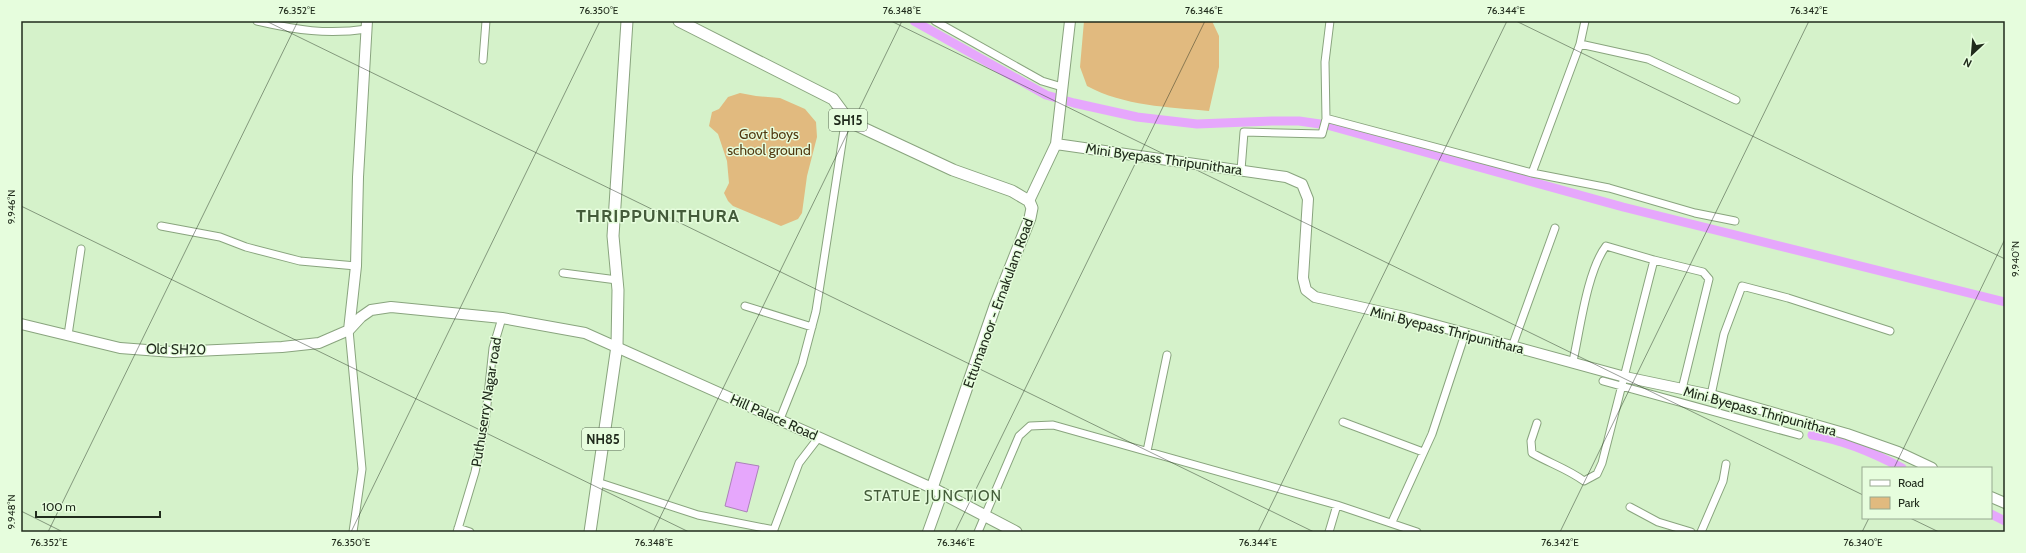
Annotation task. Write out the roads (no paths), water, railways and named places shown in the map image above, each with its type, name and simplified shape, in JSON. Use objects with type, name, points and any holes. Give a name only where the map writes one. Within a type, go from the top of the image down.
[{"type":"main road","points":[[349,330],[361,317],[371,310],[391,307],[502,318],[585,333],[617,346],[617,280],[613,236],[627,21]]},
{"type":"main road","name":"Ettumanoor - Ernakulam Road","points":[[679,21],[833,99],[850,122],[953,170],[1012,191],[1029,201],[1032,208],[1030,218],[995,306],[937,491]]},
{"type":"main road","points":[[1029,201],[1056,144],[1070,21]]},
{"type":"main road","points":[[349,330],[356,266],[358,177],[367,25]]},
{"type":"main road","name":"Mini Byepass Thripunithara","points":[[1056,144],[1241,170],[1286,178],[1304,185],[1308,199],[1303,278],[1306,290],[1310,294],[1323,300],[1412,319],[1512,347],[1573,361],[1623,381],[1711,395],[1847,434],[1898,452],[1930,467]]},
{"type":"main road","name":"Old SH20","points":[[21,324],[120,348],[173,352],[292,346],[319,343],[349,330]]},
{"type":"main road","name":"Hill Palace Road","points":[[617,346],[937,491]]},
{"type":"main road","name":"NH85","points":[[590,532],[617,346]]},
{"type":"main road","points":[[928,532],[937,491],[1016,532]]},
{"type":"main road","points":[[1992,497],[2005,503]]},
{"type":"street","points":[[257,21],[293,29],[326,33],[367,25]]},
{"type":"street","points":[[483,60],[486,21]]},
{"type":"street","points":[[935,21],[1042,81],[1062,88]]},
{"type":"street","points":[[1241,170],[1244,132],[1322,134],[1324,122],[1325,62],[1330,21]]},
{"type":"street","points":[[1532,173],[1580,44],[1585,21]]},
{"type":"street","points":[[1580,44],[1648,59],[1736,100]]},
{"type":"street","points":[[780,419],[802,364],[816,311],[844,130],[850,122]]},
{"type":"street","points":[[1324,122],[1532,173],[1609,188],[1695,213],[1736,221]]},
{"type":"street","points":[[161,226],[220,237],[246,247],[300,261],[356,266]]},
{"type":"street","points":[[1512,347],[1555,228]]},
{"type":"street","points":[[1573,361],[1590,284],[1601,253],[1606,246],[1703,272],[1709,279],[1686,390],[1687,403]]},
{"type":"street","points":[[68,335],[81,249]]},
{"type":"street","points":[[1537,423],[1531,441],[1532,453],[1571,472],[1584,481],[1597,474],[1602,463],[1654,260]]},
{"type":"street","points":[[563,274],[617,280]]},
{"type":"street","points":[[1711,395],[1724,334],[1742,286],[1788,298],[1890,331]]},
{"type":"street","points":[[745,306],[812,327]]},
{"type":"street","name":"Puthuserry Nagar road","points":[[458,530],[475,472],[485,423],[493,348],[502,318]]},
{"type":"street","points":[[349,330],[362,469],[353,532]]},
{"type":"street","points":[[1392,522],[1432,434],[1465,334]]},
{"type":"street","points":[[1147,451],[1167,355]]},
{"type":"street","points":[[1603,381],[1623,381],[1687,403],[1799,435]]},
{"type":"street","points":[[1343,422],[1423,452]]},
{"type":"street","points":[[978,532],[1018,436],[1030,426],[1053,425],[1337,505],[1392,522],[1417,532]]},
{"type":"street","points":[[597,482],[698,515],[774,531],[799,463],[819,437]]},
{"type":"street","points":[[1701,532],[1723,481],[1726,464]]},
{"type":"street","points":[[1329,532],[1337,505]]},
{"type":"street","points":[[1630,507],[1658,522],[1691,532]]},
{"type":"street","points":[[458,530],[470,532]]},
{"type":"waterway","points":[[914,21],[1046,95],[1074,103],[1137,117],[1197,124],[1299,121],[1327,125],[1623,207],[2005,302]]},
{"type":"waterway","points":[[1812,435],[1836,440],[1881,457],[1900,467]]},
{"type":"waterway","points":[[1992,514],[2005,521]]},
{"type":"district","name":"THRIPPUNITHURA","points":[[658,216]]},
{"type":"district","name":"STATUE JUNCTION","points":[[933,496]]},
{"type":"park label","name":"Govt boys school ground","points":[[769,142]]}]
